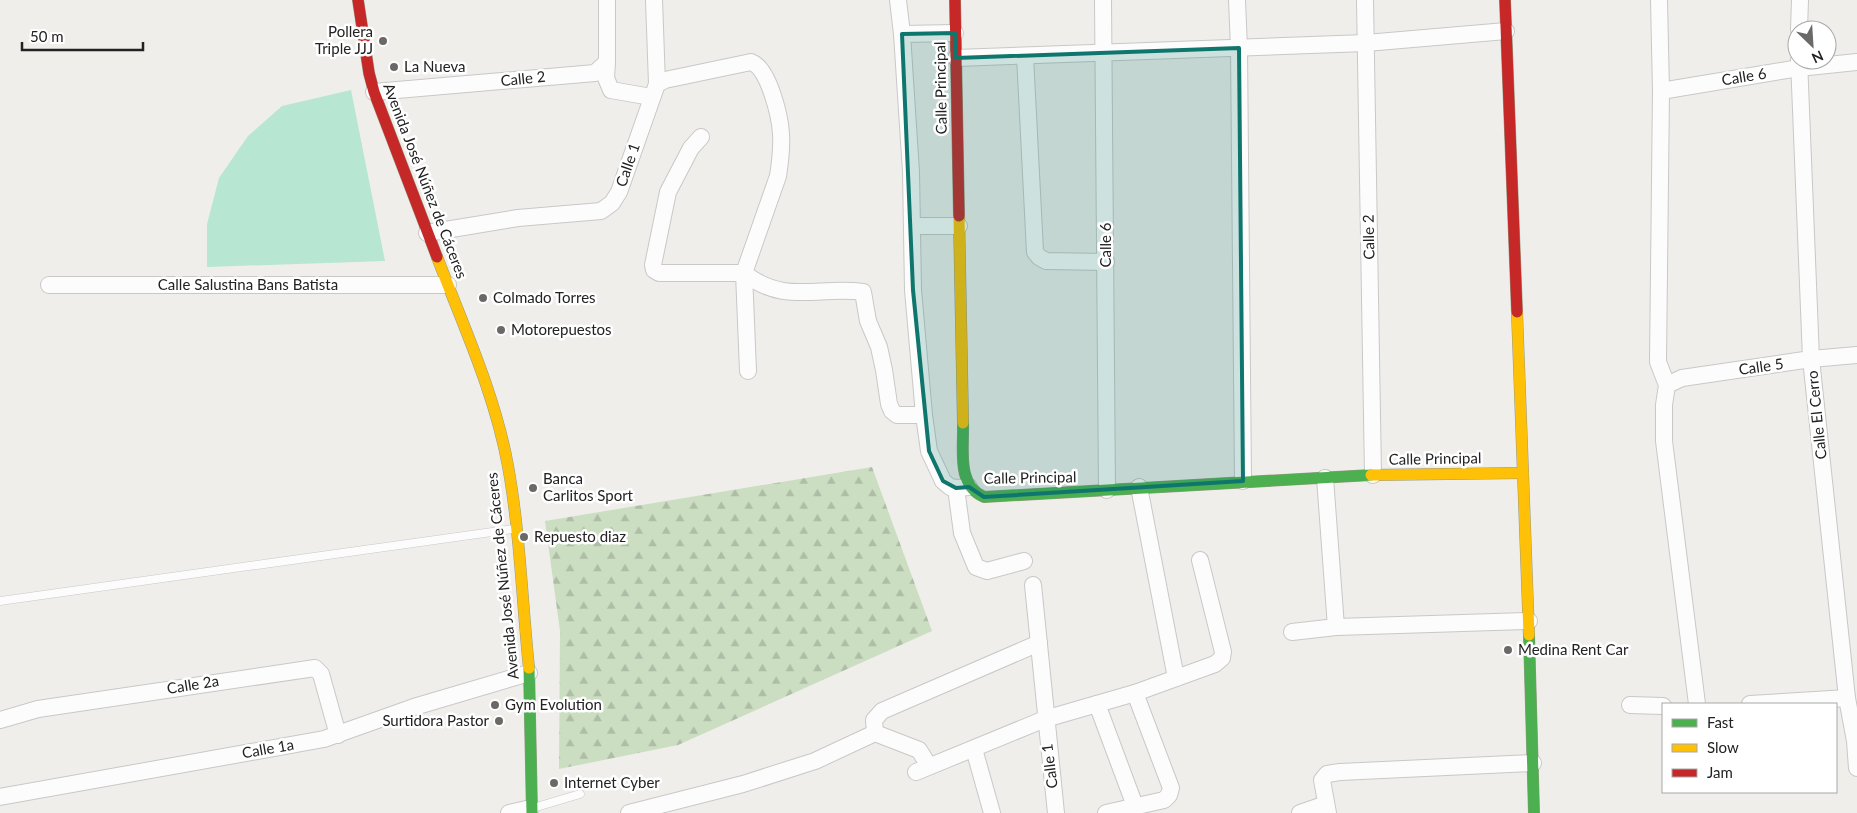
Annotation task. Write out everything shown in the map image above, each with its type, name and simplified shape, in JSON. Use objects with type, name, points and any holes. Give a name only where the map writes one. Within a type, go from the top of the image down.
[{"type":"street","name":"Avenida José Núñez de Cáceres","points":[[358,0],[369,73],[374,92],[492,403],[508,466],[530,673],[532,811]]},
{"type":"street","points":[[607,0],[606,78],[610,90],[654,90],[665,80],[751,62],[756,64],[764,73],[780,121],[782,136],[778,176],[744,273],[748,372]]},
{"type":"street","name":"Calle 1","points":[[427,233],[518,218],[600,211],[612,203],[619,192],[654,90],[654,0]]},
{"type":"street","points":[[898,0],[911,172],[913,290],[924,415],[930,451],[935,466],[944,481],[950,486],[962,488],[962,533],[976,567],[987,571],[1024,561]]},
{"type":"street","name":"Calle Principal","points":[[955,0],[964,474],[962,488],[984,496],[1373,475],[1523,473]]},
{"type":"street","name":"Calle 6","points":[[1103,0],[1105,53],[1107,490]]},
{"type":"street","points":[[1236,0],[1239,48],[1243,481]]},
{"type":"street","name":"Calle 2","points":[[1365,0],[1373,475]]},
{"type":"street","points":[[1505,0],[1529,620],[1534,813]]},
{"type":"street","points":[[1659,0],[1661,91],[1658,362],[1667,385],[1664,405],[1664,440],[1697,703]]},
{"type":"street","points":[[1799,20],[1800,0]]},
{"type":"street","points":[[956,58],[1366,43],[1506,31]]},
{"type":"street","points":[[902,34],[955,32]]},
{"type":"street","points":[[1025,56],[1035,252],[1046,261],[1106,262]]},
{"type":"street","name":"Calle 2","points":[[374,92],[595,73],[607,62]]},
{"type":"street","name":"Calle 6","points":[[1837,63],[1857,62]]},
{"type":"street","name":"Calle 6","points":[[1661,91],[1787,66]]},
{"type":"street","name":"Calle El Cerro","points":[[1799,70],[1811,359],[1846,698],[1856,741],[1857,768]]},
{"type":"street","points":[[700,137],[668,192],[653,265],[654,270],[659,273],[744,273],[756,283],[774,290],[803,293],[862,292],[868,321],[879,347],[888,404],[897,415],[924,415]]},
{"type":"street","points":[[912,226],[959,226]]},
{"type":"street","name":"Calle Salustina Bans Batista","points":[[49,285],[448,285]]},
{"type":"street","name":"Calle 5","points":[[1667,385],[1682,378],[1811,359],[1857,355]]},
{"type":"street","points":[[1325,478],[1336,627]]},
{"type":"street","points":[[1139,487],[1176,678]]},
{"type":"street","points":[[629,813],[743,784],[815,761],[875,733],[919,750],[922,769],[1045,719],[1135,693],[1215,664],[1222,658],[1223,652],[1200,560]]},
{"type":"street","name":"Calle 1","points":[[1033,585],[1045,719],[1056,813]]},
{"type":"street","points":[[1292,632],[1336,627],[1529,620]]},
{"type":"street","points":[[875,733],[874,720],[882,711],[1039,643]]},
{"type":"street","name":"Calle 2a","points":[[0,720],[38,709],[315,668],[321,674],[338,735]]},
{"type":"street","name":"Calle 1a","points":[[0,798],[324,739],[414,708],[530,673]]},
{"type":"street","points":[[1106,813],[1164,800],[1169,795],[1171,788],[1135,693]]},
{"type":"street","points":[[1766,703],[1846,698]]},
{"type":"street","points":[[1097,704],[1135,806]]},
{"type":"street","points":[[1630,705],[1662,706]]},
{"type":"street","points":[[974,749],[992,813]]},
{"type":"street","points":[[1300,813],[1327,809],[1322,780],[1328,774],[1534,763]]},
{"type":"street","points":[[509,813],[532,811]]},
{"type":"lane","points":[[0,600],[516,529]]},
{"type":"lane","points":[[532,811],[580,794]]},
{"type":"highlighted area","points":[[955,33],[956,58],[1239,48],[1243,481],[984,497],[969,487],[956,488],[943,481],[929,451],[913,290],[902,34]]},
{"type":"green space","points":[[351,90],[385,261],[207,267],[207,224],[219,178],[248,136],[282,106]]},
{"type":"green space","points":[[872,467],[932,631],[678,745],[559,769],[560,631],[545,521]]},
{"type":"traffic: fast","points":[[963,423],[963,465],[965,475],[975,491],[984,497],[1371,475]]},
{"type":"traffic: fast","points":[[1529,635],[1534,813]]},
{"type":"traffic: fast","points":[[529,668],[532,813]]},
{"type":"traffic: slow","points":[[959,216],[963,423]]},
{"type":"traffic: slow","points":[[437,257],[487,386],[502,439],[515,516],[529,668]]},
{"type":"traffic: slow","points":[[1517,312],[1529,635]]},
{"type":"traffic: slow","points":[[1371,475],[1523,473]]},
{"type":"traffic: jam","points":[[358,0],[369,73],[374,92],[437,257]]},
{"type":"traffic: jam","points":[[955,0],[959,216]]},
{"type":"traffic: jam","points":[[1505,0],[1517,312]]},
{"type":"place","name":"Pollera Triple JJJ","points":[[383,41]]},
{"type":"place","name":"La Nueva","points":[[394,67]]},
{"type":"place","name":"Colmado Torres","points":[[483,298]]},
{"type":"place","name":"Motorepuestos","points":[[501,330]]},
{"type":"place","name":"Banca Carlitos Sport","points":[[533,488]]},
{"type":"place","name":"Repuesto diaz","points":[[524,537]]},
{"type":"place","name":"Medina Rent Car","points":[[1508,650]]},
{"type":"place","name":"Gym Evolution","points":[[495,705]]},
{"type":"place","name":"Surtidora Pastor","points":[[499,721]]},
{"type":"place","name":"Internet Cyber","points":[[554,783]]}]
